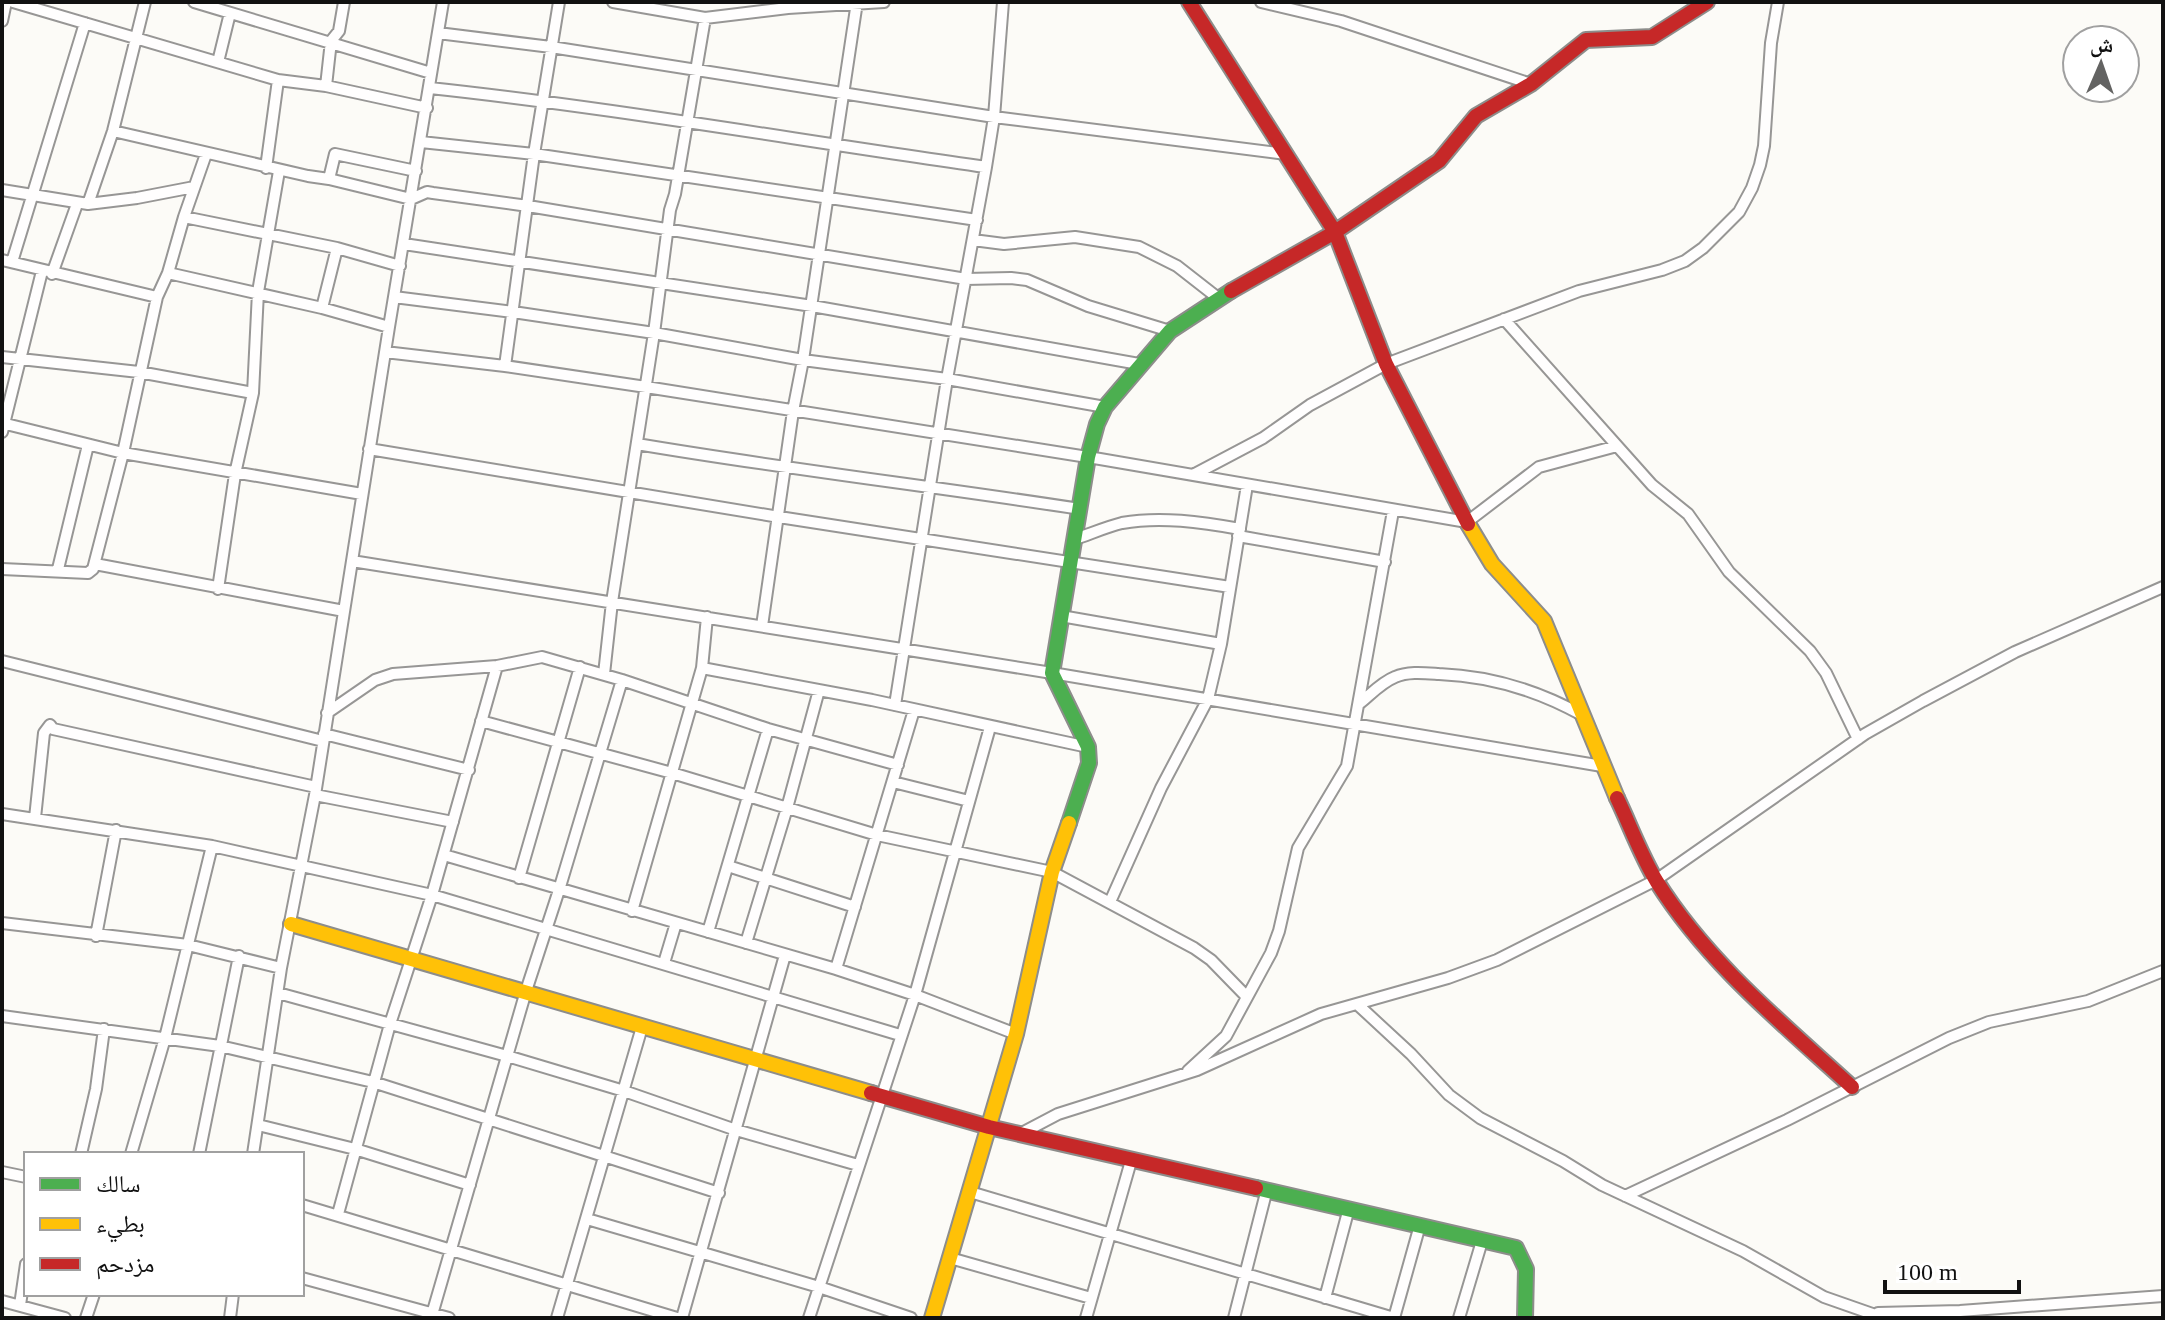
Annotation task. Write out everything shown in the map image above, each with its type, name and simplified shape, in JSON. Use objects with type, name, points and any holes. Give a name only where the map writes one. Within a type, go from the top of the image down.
[{"type":"street","points":[[2,21],[6,2]]},
{"type":"street","points":[[13,2],[278,80],[326,86],[427,108]]},
{"type":"street","points":[[145,2],[113,131],[83,204],[47,272],[3,426],[123,453],[362,494]]},
{"type":"street","points":[[194,2],[431,73]]},
{"type":"street","points":[[326,86],[331,41],[339,31],[344,2]]},
{"type":"street","points":[[253,1152],[281,968],[303,868],[443,2]]},
{"type":"street","points":[[505,366],[542,100],[559,2]]},
{"type":"street","points":[[613,2],[705,18],[857,2],[884,2]]},
{"type":"street","points":[[800,2],[812,7]]},
{"type":"street","points":[[762,626],[857,2]]},
{"type":"street","points":[[895,705],[947,379],[994,117],[1003,2]]},
{"type":"street","points":[[1189,2],[1335,232],[1386,364],[1467,522],[1492,564],[1544,621],[1602,766],[1656,880],[1706,949],[1729,974],[1852,1087]]},
{"type":"street","points":[[1261,2],[1341,21],[1531,84]]},
{"type":"street","points":[[932,1318],[1016,1034],[1052,872],[1087,772],[1088,747],[1052,673],[1088,457],[1105,407],[1170,331],[1218,298],[1335,232],[1439,161],[1476,116],[1531,84],[1586,40],[1652,37],[1707,2]]},
{"type":"street","points":[[1193,475],[1263,438],[1310,405],[1386,364],[1579,291],[1662,270],[1685,261],[1703,248],[1739,212],[1752,188],[1764,146],[1768,71],[1778,2]]},
{"type":"street","points":[[218,62],[230,13]]},
{"type":"street","points":[[604,674],[670,210],[705,18]]},
{"type":"street","points":[[85,23],[34,195],[7,261],[157,297]]},
{"type":"street","points":[[438,33],[551,47],[994,117],[1286,154]]},
{"type":"street","points":[[266,168],[278,80]]},
{"type":"street","points":[[430,88],[688,120],[836,146],[986,167]]},
{"type":"street","points":[[113,131],[411,199],[427,192],[966,279],[1027,280],[1088,306],[1170,331]]},
{"type":"street","points":[[421,142],[534,154],[678,178],[977,220]]},
{"type":"street","points":[[2,569],[58,569],[88,573],[95,564],[157,297],[168,273],[206,154]]},
{"type":"street","points":[[329,179],[335,154],[416,171]]},
{"type":"street","points":[[218,589],[235,474],[253,393],[258,292],[279,171]]},
{"type":"street","points":[[2,190],[83,204],[194,187]]},
{"type":"street","points":[[184,217],[337,248],[400,266]]},
{"type":"street","points":[[973,240],[1004,244],[1075,237],[1139,247],[1177,266],[1218,298]]},
{"type":"street","points":[[404,244],[812,306],[1139,364]]},
{"type":"street","points":[[322,308],[337,248]]},
{"type":"street","points":[[168,273],[258,292],[389,327]]},
{"type":"street","points":[[394,297],[654,333],[803,360],[947,379],[1105,407]]},
{"type":"street","points":[[1504,319],[1652,485],[1688,514],[1729,572],[1810,651],[1826,673],[1858,739]]},
{"type":"street","points":[[385,352],[646,387],[1088,457],[1467,522],[1539,467],[1617,446]]},
{"type":"street","points":[[2,357],[139,372],[253,393]]},
{"type":"street","points":[[637,444],[785,469],[930,486],[1080,509]]},
{"type":"street","points":[[58,569],[88,445]]},
{"type":"street","points":[[369,449],[1230,587]]},
{"type":"street","points":[[1110,902],[1161,788],[1208,699],[1221,644],[1247,485]]},
{"type":"street","points":[[1183,1075],[1226,1036],[1271,953],[1298,848],[1347,766],[1393,511]]},
{"type":"street","points":[[1075,539],[1107,527],[1134,522],[1201,523],[1385,562]]},
{"type":"street","points":[[352,561],[1052,673],[1602,766]]},
{"type":"street","points":[[95,564],[344,611]]},
{"type":"street","points":[[1020,1134],[1058,1114],[1183,1075],[1244,1051],[1314,1017],[1448,978],[1497,960],[1656,880],[1858,739],[2015,652],[2163,587]]},
{"type":"street","points":[[1061,616],[1221,644]]},
{"type":"street","points":[[632,911],[702,668],[707,617]]},
{"type":"street","points":[[327,713],[375,680],[393,674],[497,666],[542,657],[604,674],[806,741],[898,765]]},
{"type":"street","points":[[2,661],[469,770]]},
{"type":"street","points":[[338,1214],[373,1082],[444,855],[497,666]]},
{"type":"street","points":[[519,878],[580,667]]},
{"type":"street","points":[[702,668],[895,705],[1088,747]]},
{"type":"street","points":[[1360,703],[1397,676],[1419,673],[1465,675],[1497,680],[1541,694],[1582,715]]},
{"type":"street","points":[[432,1315],[526,991],[622,680]]},
{"type":"street","points":[[746,943],[819,690]]},
{"type":"street","points":[[836,969],[914,710]]},
{"type":"street","points":[[481,721],[672,773],[877,835],[1052,872],[1194,948],[1211,960],[1247,997]]},
{"type":"street","points":[[35,818],[44,733],[50,725],[53,729],[453,822]]},
{"type":"street","points":[[809,1318],[915,995],[990,727]]},
{"type":"street","points":[[708,932],[768,729]]},
{"type":"street","points":[[893,782],[969,801]]},
{"type":"street","points":[[2,814],[212,846],[432,895],[900,1035]]},
{"type":"street","points":[[96,936],[116,830]]},
{"type":"street","points":[[132,1152],[165,1038],[212,846]]},
{"type":"street","points":[[444,855],[836,969],[1016,1034]]},
{"type":"street","points":[[728,866],[855,907]]},
{"type":"street","points":[[2,923],[188,945],[281,968]]},
{"type":"street","points":[[664,963],[676,923]]},
{"type":"street","points":[[291,924],[989,1127],[1516,1248],[1526,1269],[1525,1318]]},
{"type":"street","points":[[304,1206],[679,1318],[719,1193],[785,955]]},
{"type":"street","points":[[199,1152],[239,956]]},
{"type":"street","points":[[1625,1196],[1949,1038],[1989,1022],[2088,1001],[2163,971]]},
{"type":"street","points":[[278,993],[507,1056],[624,1091],[736,1130],[858,1165]]},
{"type":"street","points":[[1357,1004],[1411,1054],[1449,1095],[1480,1118],[1625,1196],[1743,1251],[1824,1297],[1884,1318]]},
{"type":"street","points":[[2,1016],[220,1046],[373,1082],[719,1193]]},
{"type":"street","points":[[557,1318],[642,1027]]},
{"type":"street","points":[[81,1152],[96,1089],[104,1029]]},
{"type":"street","points":[[258,1125],[355,1149],[470,1185]]},
{"type":"street","points":[[1086,1318],[1131,1161]]},
{"type":"street","points":[[2,1172],[24,1177]]},
{"type":"street","points":[[1234,1318],[1267,1189]]},
{"type":"street","points":[[970,1192],[1394,1318],[1420,1225]]},
{"type":"street","points":[[1325,1298],[1349,1208]]},
{"type":"street","points":[[587,1219],[819,1287],[911,1318]]},
{"type":"street","points":[[1459,1318],[1482,1241]]},
{"type":"street","points":[[950,1258],[1091,1298]]},
{"type":"street","points":[[20,1305],[24,1278]]},
{"type":"street","points":[[304,1279],[449,1318]]},
{"type":"street","points":[[86,1318],[93,1296]]},
{"type":"street","points":[[230,1318],[233,1296]]},
{"type":"street","points":[[1868,1313],[1960,1311],[2163,1296]]},
{"type":"street","points":[[2,1301],[65,1318]]},
{"type":"traffic: fast","points":[[1069,823],[1089,763],[1088,747],[1052,673],[1088,457],[1097,424],[1105,407],[1170,331],[1231,291]]},
{"type":"traffic: fast","points":[[1256,1188],[1516,1248],[1526,1269],[1525,1318]]},
{"type":"traffic: slow","points":[[1468,524],[1492,564],[1544,621],[1617,798]]},
{"type":"traffic: slow","points":[[932,1318],[1016,1034],[1052,872],[1069,823]]},
{"type":"traffic: slow","points":[[291,924],[871,1093]]},
{"type":"traffic: jam","points":[[1189,2],[1335,232],[1386,364],[1468,524]]},
{"type":"traffic: jam","points":[[1231,291],[1335,232],[1439,161],[1476,116],[1531,84],[1586,40],[1652,37],[1707,2]]},
{"type":"traffic: jam","points":[[1617,798],[1657,882],[1699,939],[1747,991],[1852,1087]]},
{"type":"traffic: jam","points":[[871,1093],[989,1127],[1256,1188]]}]
